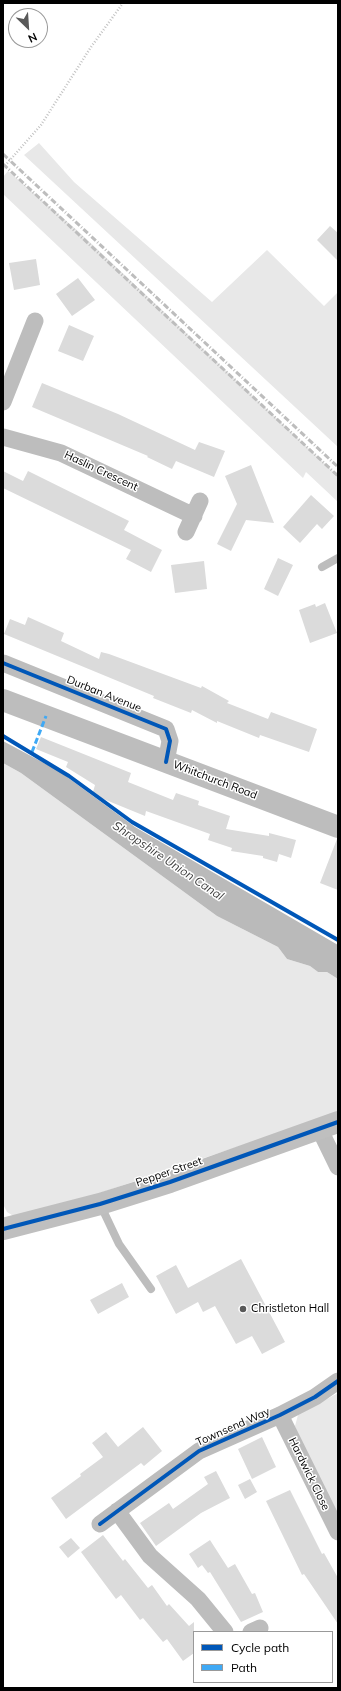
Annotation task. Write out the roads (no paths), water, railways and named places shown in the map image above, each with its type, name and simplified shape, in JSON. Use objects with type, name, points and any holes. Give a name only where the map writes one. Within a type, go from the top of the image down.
[{"type":"highway","name":"Whitchurch Road","points":[[3,700],[338,827]]},
{"type":"street","points":[[3,402],[35,321]]},
{"type":"street","name":"Haslin Crescent","points":[[3,437],[61,453],[197,509],[186,532]]},
{"type":"street","name":"Durban Avenue","points":[[3,663],[166,729],[170,741],[166,762]]},
{"type":"street","points":[[328,1125],[338,1167]]},
{"type":"street","name":"Pepper Street","points":[[3,1229],[100,1204],[170,1182],[328,1125]]},
{"type":"street","name":"Townsend Way","points":[[100,1524],[199,1451],[280,1415],[315,1397],[338,1381]]},
{"type":"street","name":"Hardwick Close","points":[[280,1415],[338,1532]]},
{"type":"street","points":[[117,1511],[150,1556],[198,1599],[224,1631]]},
{"type":"lane","points":[[322,567],[338,558]]},
{"type":"lane","points":[[100,1204],[119,1244],[151,1289]]},
{"type":"water","name":"Shropshire Union Canal","points":[[3,741],[59,771],[135,827],[338,945],[338,979],[327,972],[318,972],[310,966],[287,959],[278,947],[217,916],[21,773],[3,763]]},
{"type":"railway","points":[[3,154],[338,467]]},
{"type":"railway","points":[[3,164],[338,476]]},
{"type":"place","name":"Christleton Hall","points":[[243,1309]]}]
